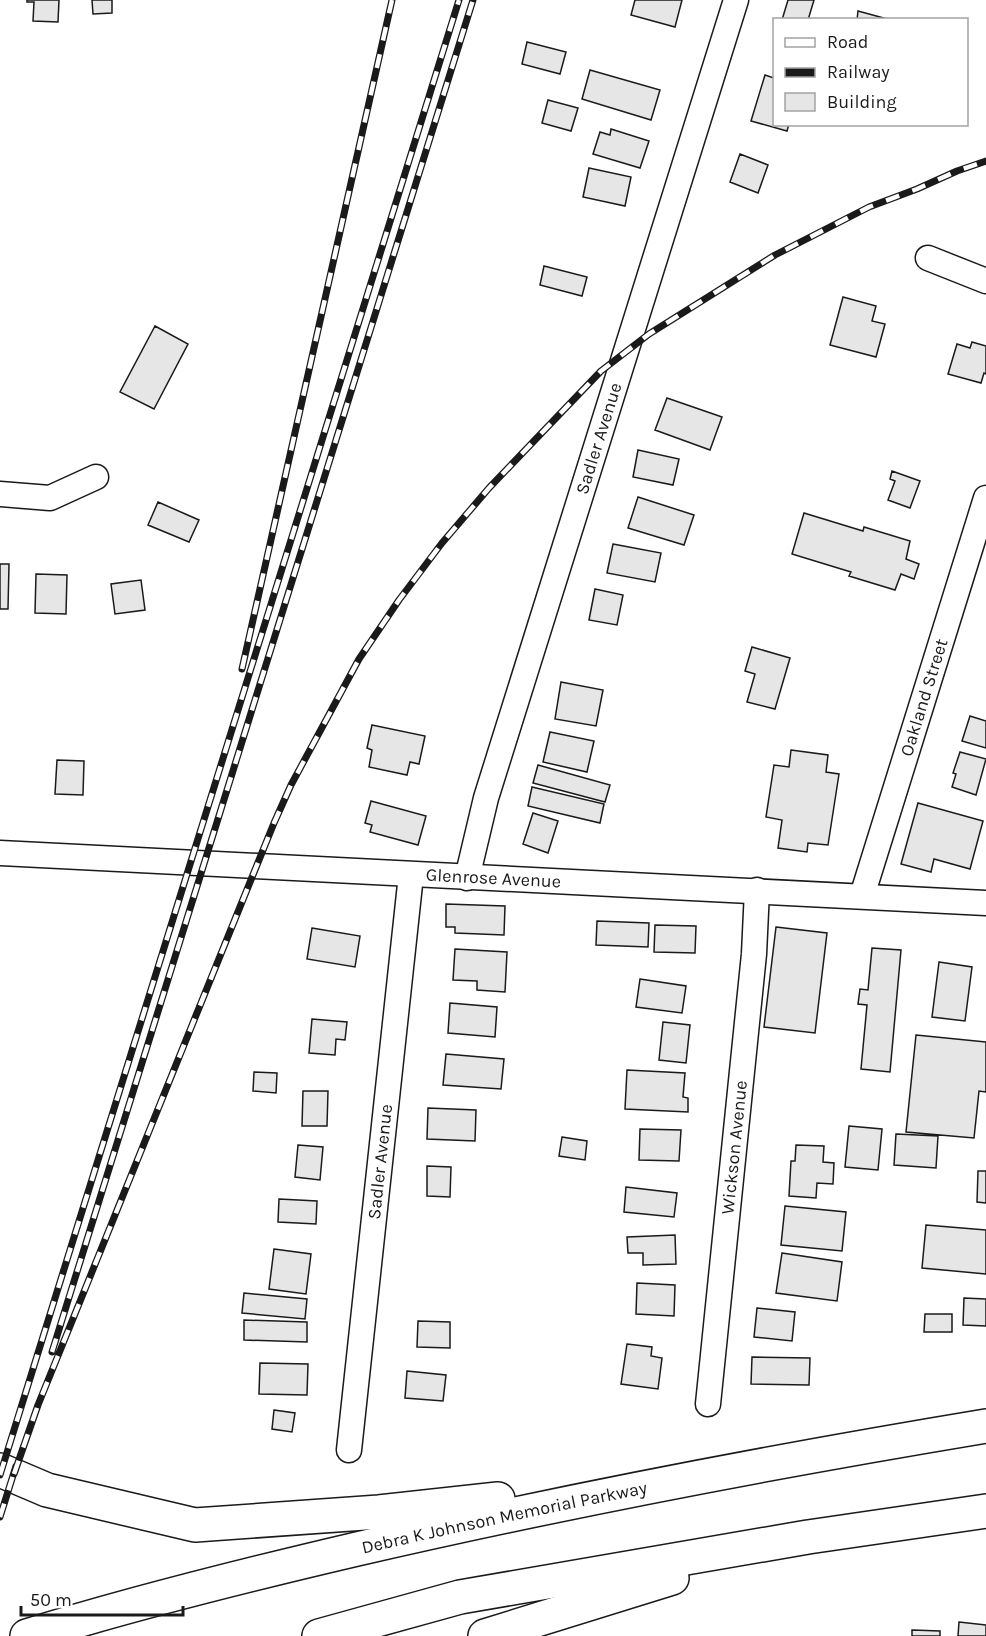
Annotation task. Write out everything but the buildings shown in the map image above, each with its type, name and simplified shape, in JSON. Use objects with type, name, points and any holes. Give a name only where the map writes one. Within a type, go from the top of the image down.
[{"type":"highway","name":"Debra K Johnson Memorial Parkway","points":[[27,1636],[105,1612],[240,1577],[445,1529],[673,1481],[986,1426]]},
{"type":"highway","points":[[0,1470],[47,1490],[195,1525],[379,1512],[673,1481]]},
{"type":"highway","points":[[319,1636],[460,1597],[808,1537],[986,1511]]},
{"type":"highway","points":[[484,1636],[808,1537]]},
{"type":"street","name":"Sadler Avenue","points":[[467,878],[486,798],[736,0]]},
{"type":"street","points":[[928,258],[986,280]]},
{"type":"street","points":[[0,494],[50,498],[96,477]]},
{"type":"street","name":"Oakland Street","points":[[862,896],[986,498]]},
{"type":"street","name":"Glenrose Avenue","points":[[0,853],[986,903]]},
{"type":"street","name":"Sadler Avenue","points":[[349,1450],[411,875]]},
{"type":"street","name":"Wickson Avenue","points":[[708,1404],[754,954],[757,890]]},
{"type":"railway","points":[[242,669],[392,0]]},
{"type":"railway","points":[[0,1475],[459,0]]},
{"type":"railway","points":[[52,1352],[473,0]]},
{"type":"railway","points":[[14,1474],[38,1405],[274,823],[291,785],[359,659],[399,600],[442,543],[489,488],[601,371],[649,334],[775,255],[869,207],[986,161]]},
{"type":"railway","points":[[0,1517],[16,1466]]}]
